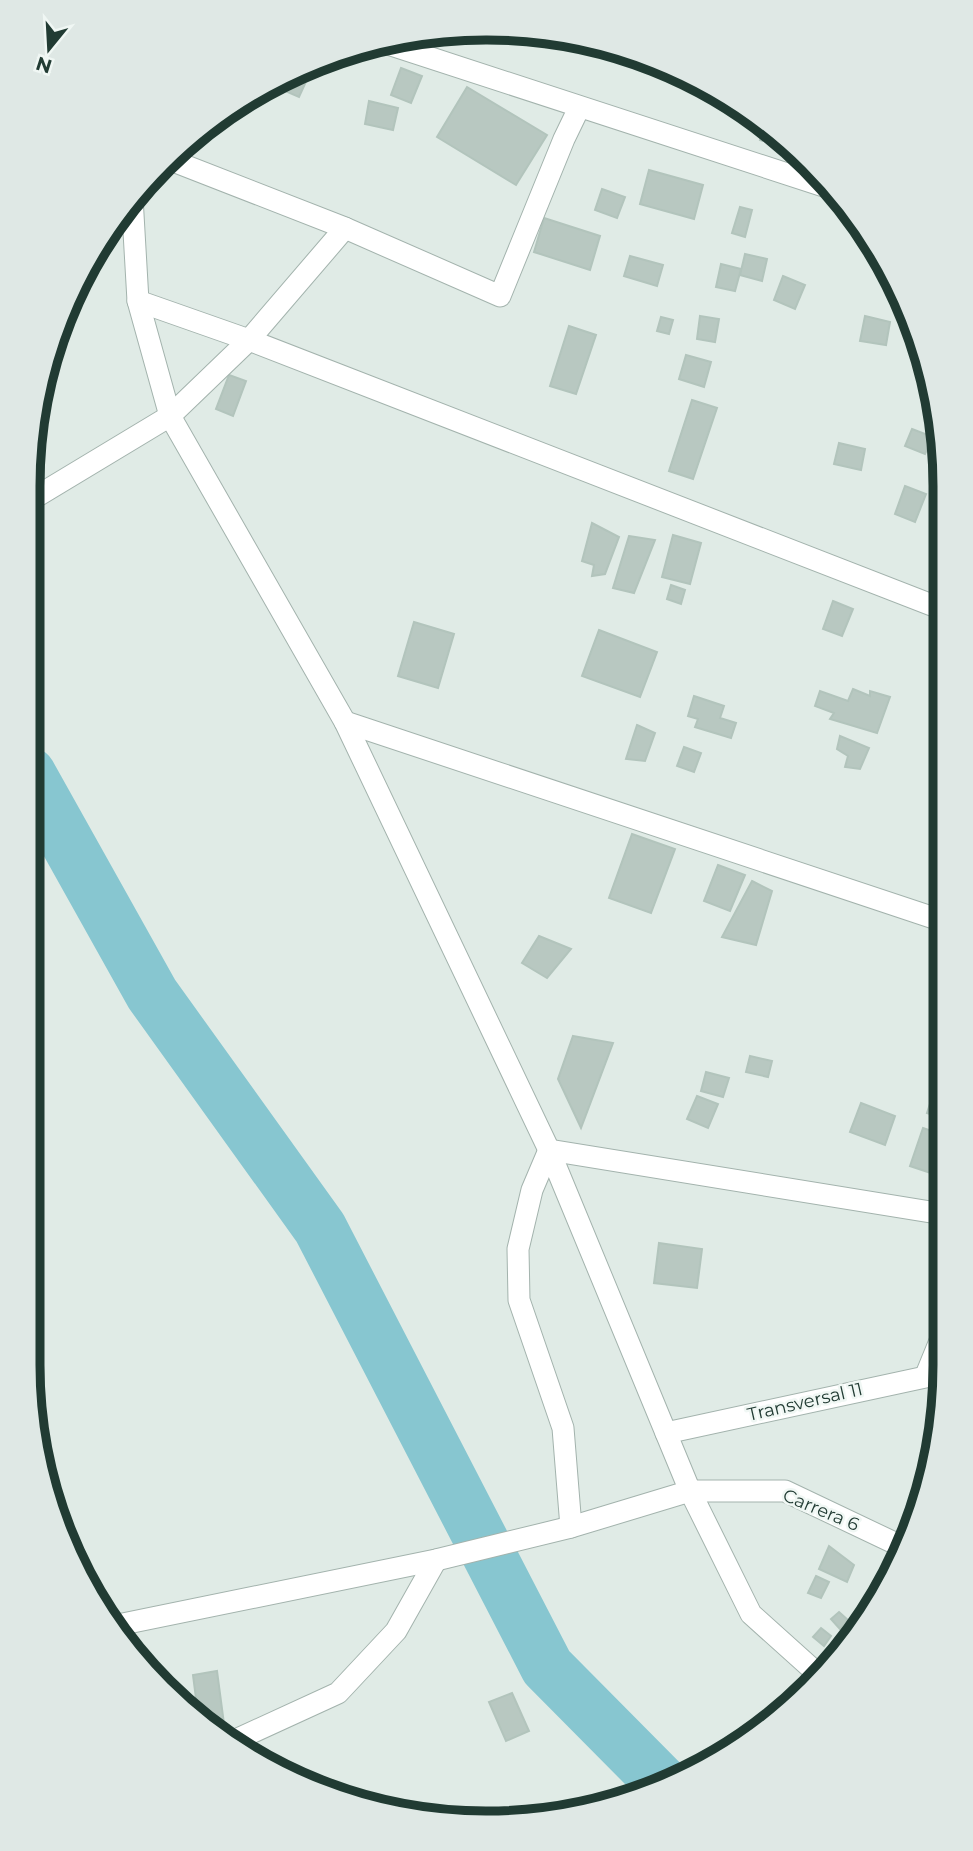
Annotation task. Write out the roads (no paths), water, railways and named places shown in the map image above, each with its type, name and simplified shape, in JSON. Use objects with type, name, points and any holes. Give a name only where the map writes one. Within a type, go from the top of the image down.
[{"type":"street","points":[[402,49],[813,183]]},
{"type":"street","points":[[179,163],[345,228],[500,296],[579,108]]},
{"type":"street","points":[[133,214],[138,301],[170,416],[345,722],[549,1150],[690,1491],[751,1614],[812,1669]]},
{"type":"street","points":[[40,494],[170,416],[249,340],[345,228]]},
{"type":"street","points":[[138,301],[249,340],[933,606]]},
{"type":"street","points":[[345,722],[933,918]]},
{"type":"street","points":[[549,1150],[933,1212]]},
{"type":"street","points":[[549,1150],[531,1190],[518,1249],[519,1300],[563,1428],[571,1527]]},
{"type":"street","name":"Transversal 11","points":[[666,1433],[933,1375]]},
{"type":"street","name":"Carrera 6","points":[[123,1624],[436,1560],[571,1527],[690,1491],[785,1490],[895,1543]]},
{"type":"street","points":[[241,1737],[338,1693],[396,1631],[436,1560]]},
{"type":"waterway","points":[[40,794],[152,994],[320,1228],[547,1667],[656,1777]]}]
